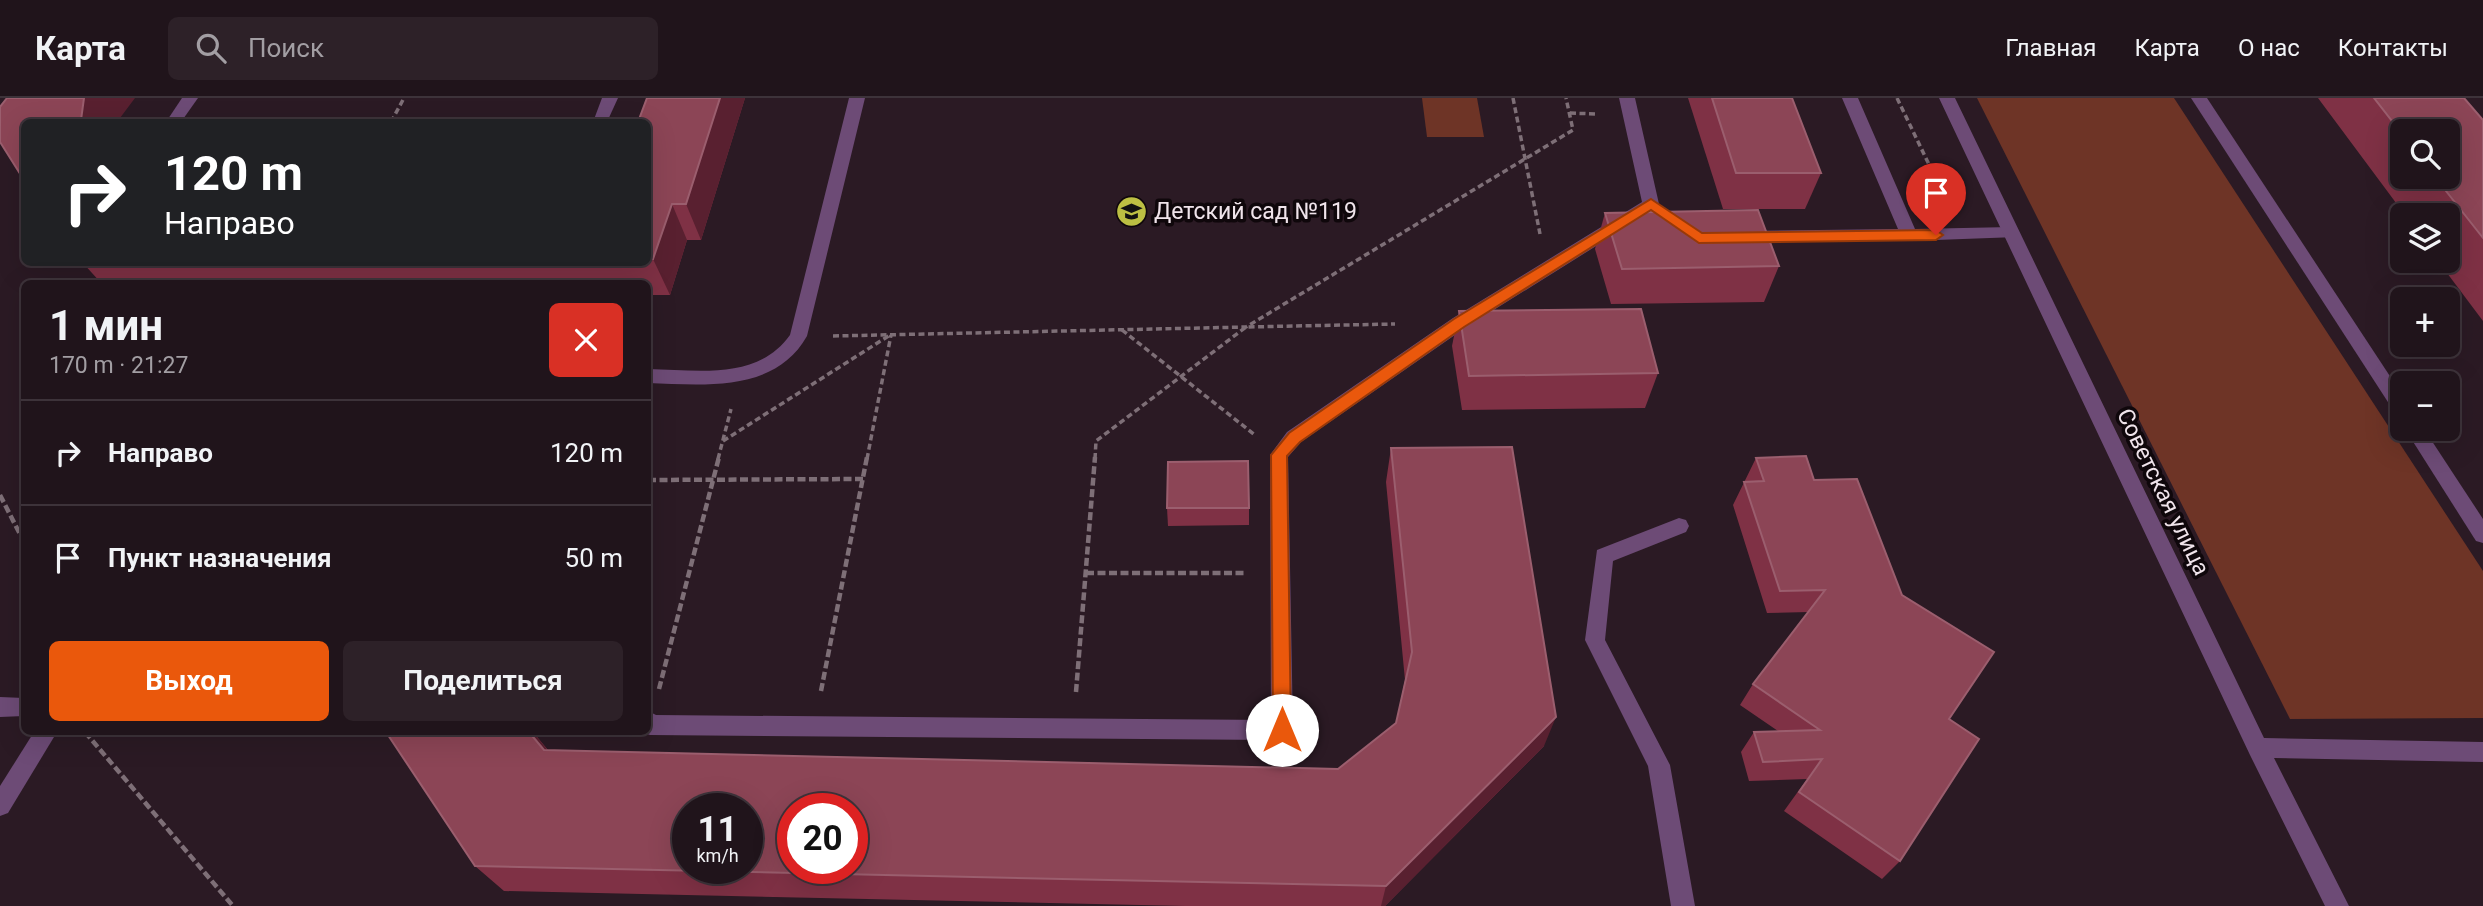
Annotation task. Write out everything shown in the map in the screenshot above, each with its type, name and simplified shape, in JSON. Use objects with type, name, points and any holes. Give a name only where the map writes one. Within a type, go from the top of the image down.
[{"type":"street","points":[[175,119],[190,98]]},
{"type":"street","points":[[601,119],[610,98]]},
{"type":"street","points":[[651,376],[741,375],[781,360],[792,348],[798,336],[857,98]]},
{"type":"street","points":[[651,723],[1282,730],[1279,455],[1294,438],[1459,323],[1656,207],[1627,98]]},
{"type":"street","points":[[1850,98],[1909,235]]},
{"type":"street","name":"Советская улица","points":[[1947,98],[2258,748],[2337,906]]},
{"type":"street","points":[[2199,98],[2390,391]]},
{"type":"street","points":[[1727,238],[2011,233]]},
{"type":"street","points":[[2422,441],[2483,534]]},
{"type":"street","points":[[1679,526],[1604,556],[1595,640],[1659,765],[1683,906]]},
{"type":"street","points":[[0,708],[21,707]]},
{"type":"street","points":[[0,806],[44,735]]},
{"type":"street","points":[[2258,748],[2483,752]]},
{"type":"path","points":[[393,119],[404,98]]},
{"type":"path","points":[[1513,98],[1547,270]]},
{"type":"path","points":[[1897,98],[1962,235]]},
{"type":"path","points":[[1073,728],[1096,441],[1245,327],[1573,131],[1565,99]]},
{"type":"path","points":[[798,336],[1459,323]]},
{"type":"path","points":[[1121,330],[1279,455]]},
{"type":"path","points":[[722,441],[891,335]]},
{"type":"path","points":[[814,726],[891,335]]},
{"type":"path","points":[[651,715],[741,375]]},
{"type":"path","points":[[651,480],[863,479]]},
{"type":"path","points":[[0,495],[21,536]]},
{"type":"path","points":[[1086,573],[1281,573]]},
{"type":"path","points":[[88,735],[233,906]]},
{"type":"shaded area","points":[[1422,98],[1477,98],[1484,137],[1427,137]]},
{"type":"shaded area","points":[[1977,98],[2174,98],[2390,429],[2390,441],[2398,441],[2483,571],[2483,718],[2290,719]]},
{"type":"building","points":[[7,98],[84,98],[81,119],[21,119],[21,175],[0,142],[0,107]]},
{"type":"building","points":[[647,98],[720,98],[686,204],[672,204],[653,259],[651,119],[639,119]]},
{"type":"building","points":[[1712,98],[1792,98],[1821,173],[1736,173]]},
{"type":"building","points":[[2374,98],[2464,98],[2483,120],[2483,238],[2460,209],[2460,203],[2455,203],[2444,189],[2460,189],[2460,119],[2390,119]]},
{"type":"building","points":[[1758,210],[1779,266],[1622,269],[1605,213]]},
{"type":"building","points":[[1641,309],[1658,373],[1469,376],[1459,311]]},
{"type":"building","points":[[1512,447],[1556,717],[1386,886],[868,875],[868,793],[777,793],[777,873],[763,872],[763,793],[672,793],[672,870],[475,866],[388,735],[532,735],[544,750],[1338,769],[1396,723],[1412,652],[1391,448]]},
{"type":"building","points":[[1806,456],[1814,480],[1857,479],[1902,595],[1994,652],[1949,719],[1979,739],[1900,861],[1799,792],[1822,759],[1763,762],[1754,732],[1820,730],[1753,684],[1825,590],[1780,591],[1744,482],[1764,481],[1756,458]]},
{"type":"building","points":[[1248,461],[1249,508],[1167,508],[1168,462]]},
{"type":"place","name":"Детский сад №119","points":[[1131,211]]},
{"type":"route","points":[[1282,730],[1279,455],[1294,438],[1459,323],[1651,204],[1699,238],[1936,235]]}]
